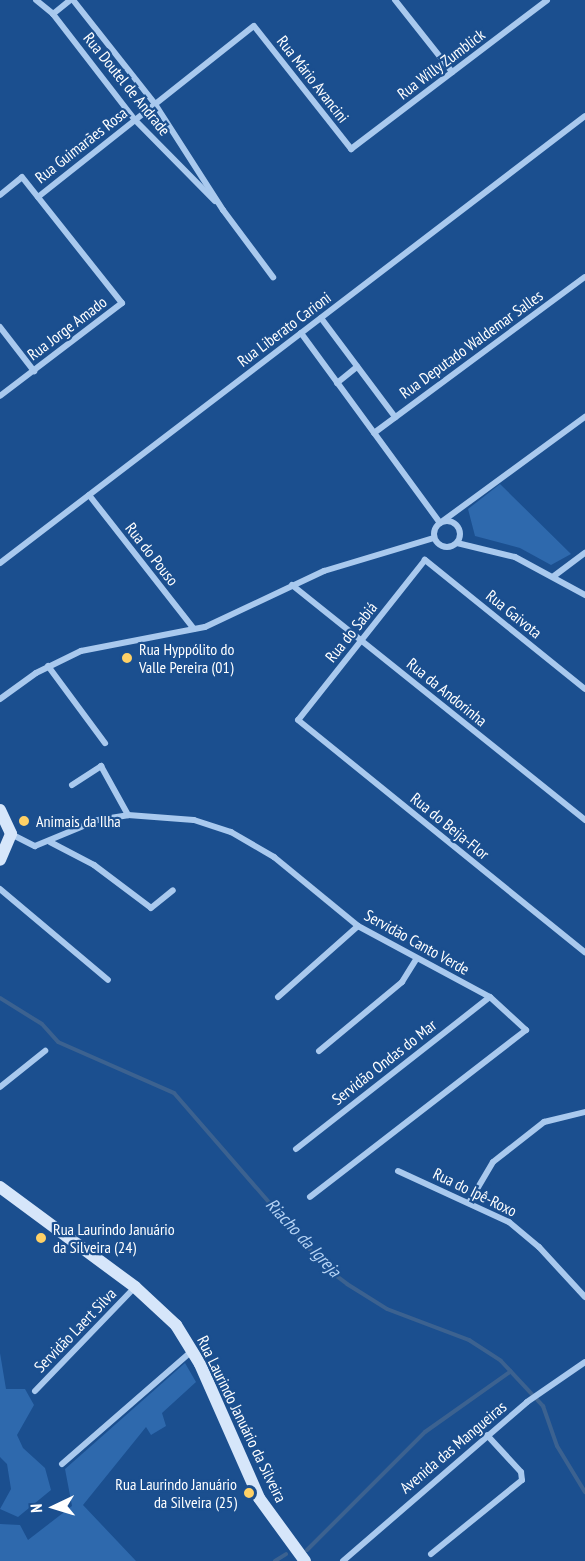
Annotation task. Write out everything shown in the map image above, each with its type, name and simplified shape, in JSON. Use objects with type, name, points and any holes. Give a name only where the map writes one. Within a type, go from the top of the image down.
[{"type":"main road","points":[[0,810],[12,834],[0,860]]},
{"type":"main road","name":"Rua Laurindo Januário da Silveira","points":[[0,1187],[135,1287],[176,1325],[193,1349],[255,1490],[305,1561]]},
{"type":"street","name":"Rua Doutel de Andrade","points":[[36,0],[53,14],[135,120],[223,210]]},
{"type":"street","name":"Rua Doutel de Andrade","points":[[72,0],[155,104],[223,210],[273,277]]},
{"type":"street","points":[[53,14],[72,0]]},
{"type":"street","points":[[395,0],[452,72]]},
{"type":"street","name":"Rua Willy Zumblick","points":[[351,149],[547,0]]},
{"type":"street","name":"Rua Guimarães Rosa","points":[[38,197],[254,26]]},
{"type":"street","name":"Rua Mário Avancini","points":[[254,26],[351,149]]},
{"type":"street","name":"Rua Liberato Carioni","points":[[0,563],[585,116]]},
{"type":"street","points":[[0,195],[22,177],[38,197]]},
{"type":"street","name":"Rua Jorge Amado","points":[[0,396],[122,303],[38,197]]},
{"type":"street","name":"Rua Deputado Waldemar Salles","points":[[374,433],[585,277]]},
{"type":"street","points":[[321,318],[394,417]]},
{"type":"street","points":[[0,327],[34,370]]},
{"type":"street","points":[[301,333],[440,523],[456,525],[457,543]]},
{"type":"street","points":[[337,383],[357,367]]},
{"type":"street","points":[[0,699],[48,666],[90,649],[195,629],[292,585],[434,538],[440,523],[585,417]]},
{"type":"street","name":"Rua do Pouso","points":[[89,495],[195,629]]},
{"type":"street","points":[[434,538],[447,548],[457,543],[515,557],[554,576],[585,595]]},
{"type":"street","points":[[554,576],[585,554]]},
{"type":"street","name":"Rua do Sabiá","points":[[297,720],[425,560]]},
{"type":"street","name":"Rua Gaivota","points":[[425,560],[585,689]]},
{"type":"street","name":"Rua da Andorinha","points":[[292,585],[585,820]]},
{"type":"street","points":[[48,666],[105,743]]},
{"type":"street","name":"Rua do Beija-Flor","points":[[297,720],[585,952]]},
{"type":"street","points":[[72,785],[101,765],[128,815]]},
{"type":"street","name":"Servidão Canto Verde","points":[[50,842],[98,820],[128,815],[194,820],[231,832],[297,874],[358,926],[416,960],[490,997],[526,1030],[310,1197]]},
{"type":"street","points":[[12,834],[35,846],[50,842],[103,871],[151,908],[173,890]]},
{"type":"street","points":[[0,889],[108,980]]},
{"type":"street","points":[[278,997],[358,926]]},
{"type":"street","points":[[319,1051],[402,982],[416,960]]},
{"type":"street","name":"Servidão Ondas do Mar","points":[[296,1149],[490,997]]},
{"type":"street","points":[[0,1087],[45,1051]]},
{"type":"street","points":[[470,1202],[493,1162],[544,1122],[585,1112]]},
{"type":"street","name":"Rua do Ipê-Roxo","points":[[398,1172],[470,1202],[524,1232],[585,1297]]},
{"type":"street","name":"Servidão Laert Silva","points":[[35,1391],[135,1287]]},
{"type":"street","points":[[62,1464],[193,1349]]},
{"type":"street","name":"Avenida das Mangueiras","points":[[343,1561],[527,1402],[555,1380],[585,1362]]},
{"type":"street","points":[[431,1554],[522,1480],[521,1472],[487,1435]]},
{"type":"shaded area","points":[[500,484],[571,554],[551,565],[520,548],[475,536],[468,509]]},
{"type":"shaded area","points":[[0,1353],[6,1389],[25,1389],[34,1405],[17,1435],[23,1448],[45,1468],[51,1490],[18,1517],[0,1509],[11,1489],[7,1464],[0,1457]]},
{"type":"shaded area","points":[[185,1363],[196,1382],[162,1413],[166,1426],[151,1435],[146,1427],[83,1505],[136,1561],[0,1561],[0,1524],[20,1525],[28,1540],[72,1506],[65,1469]]},
{"type":"waterway","name":"Riacho da Igreja","points":[[0,998],[42,1024],[58,1042],[174,1093],[326,1268],[347,1284],[387,1309],[469,1340],[501,1361],[543,1406],[557,1446],[585,1492]]},
{"type":"waterway","points":[[307,1550],[425,1432],[511,1371]]},
{"type":"waterway","points":[[275,1561],[286,1554]]},
{"type":"place","name":"Rua Hyppólito do Valle Pereira (01)","points":[[127,658]]},
{"type":"place","name":"Animais da Ilha","points":[[24,821]]},
{"type":"place","name":"Rua Laurindo Januário da Silveira (24)","points":[[41,1238]]},
{"type":"place","name":"Rua Laurindo Januário da Silveira (25)","points":[[249,1493]]}]
